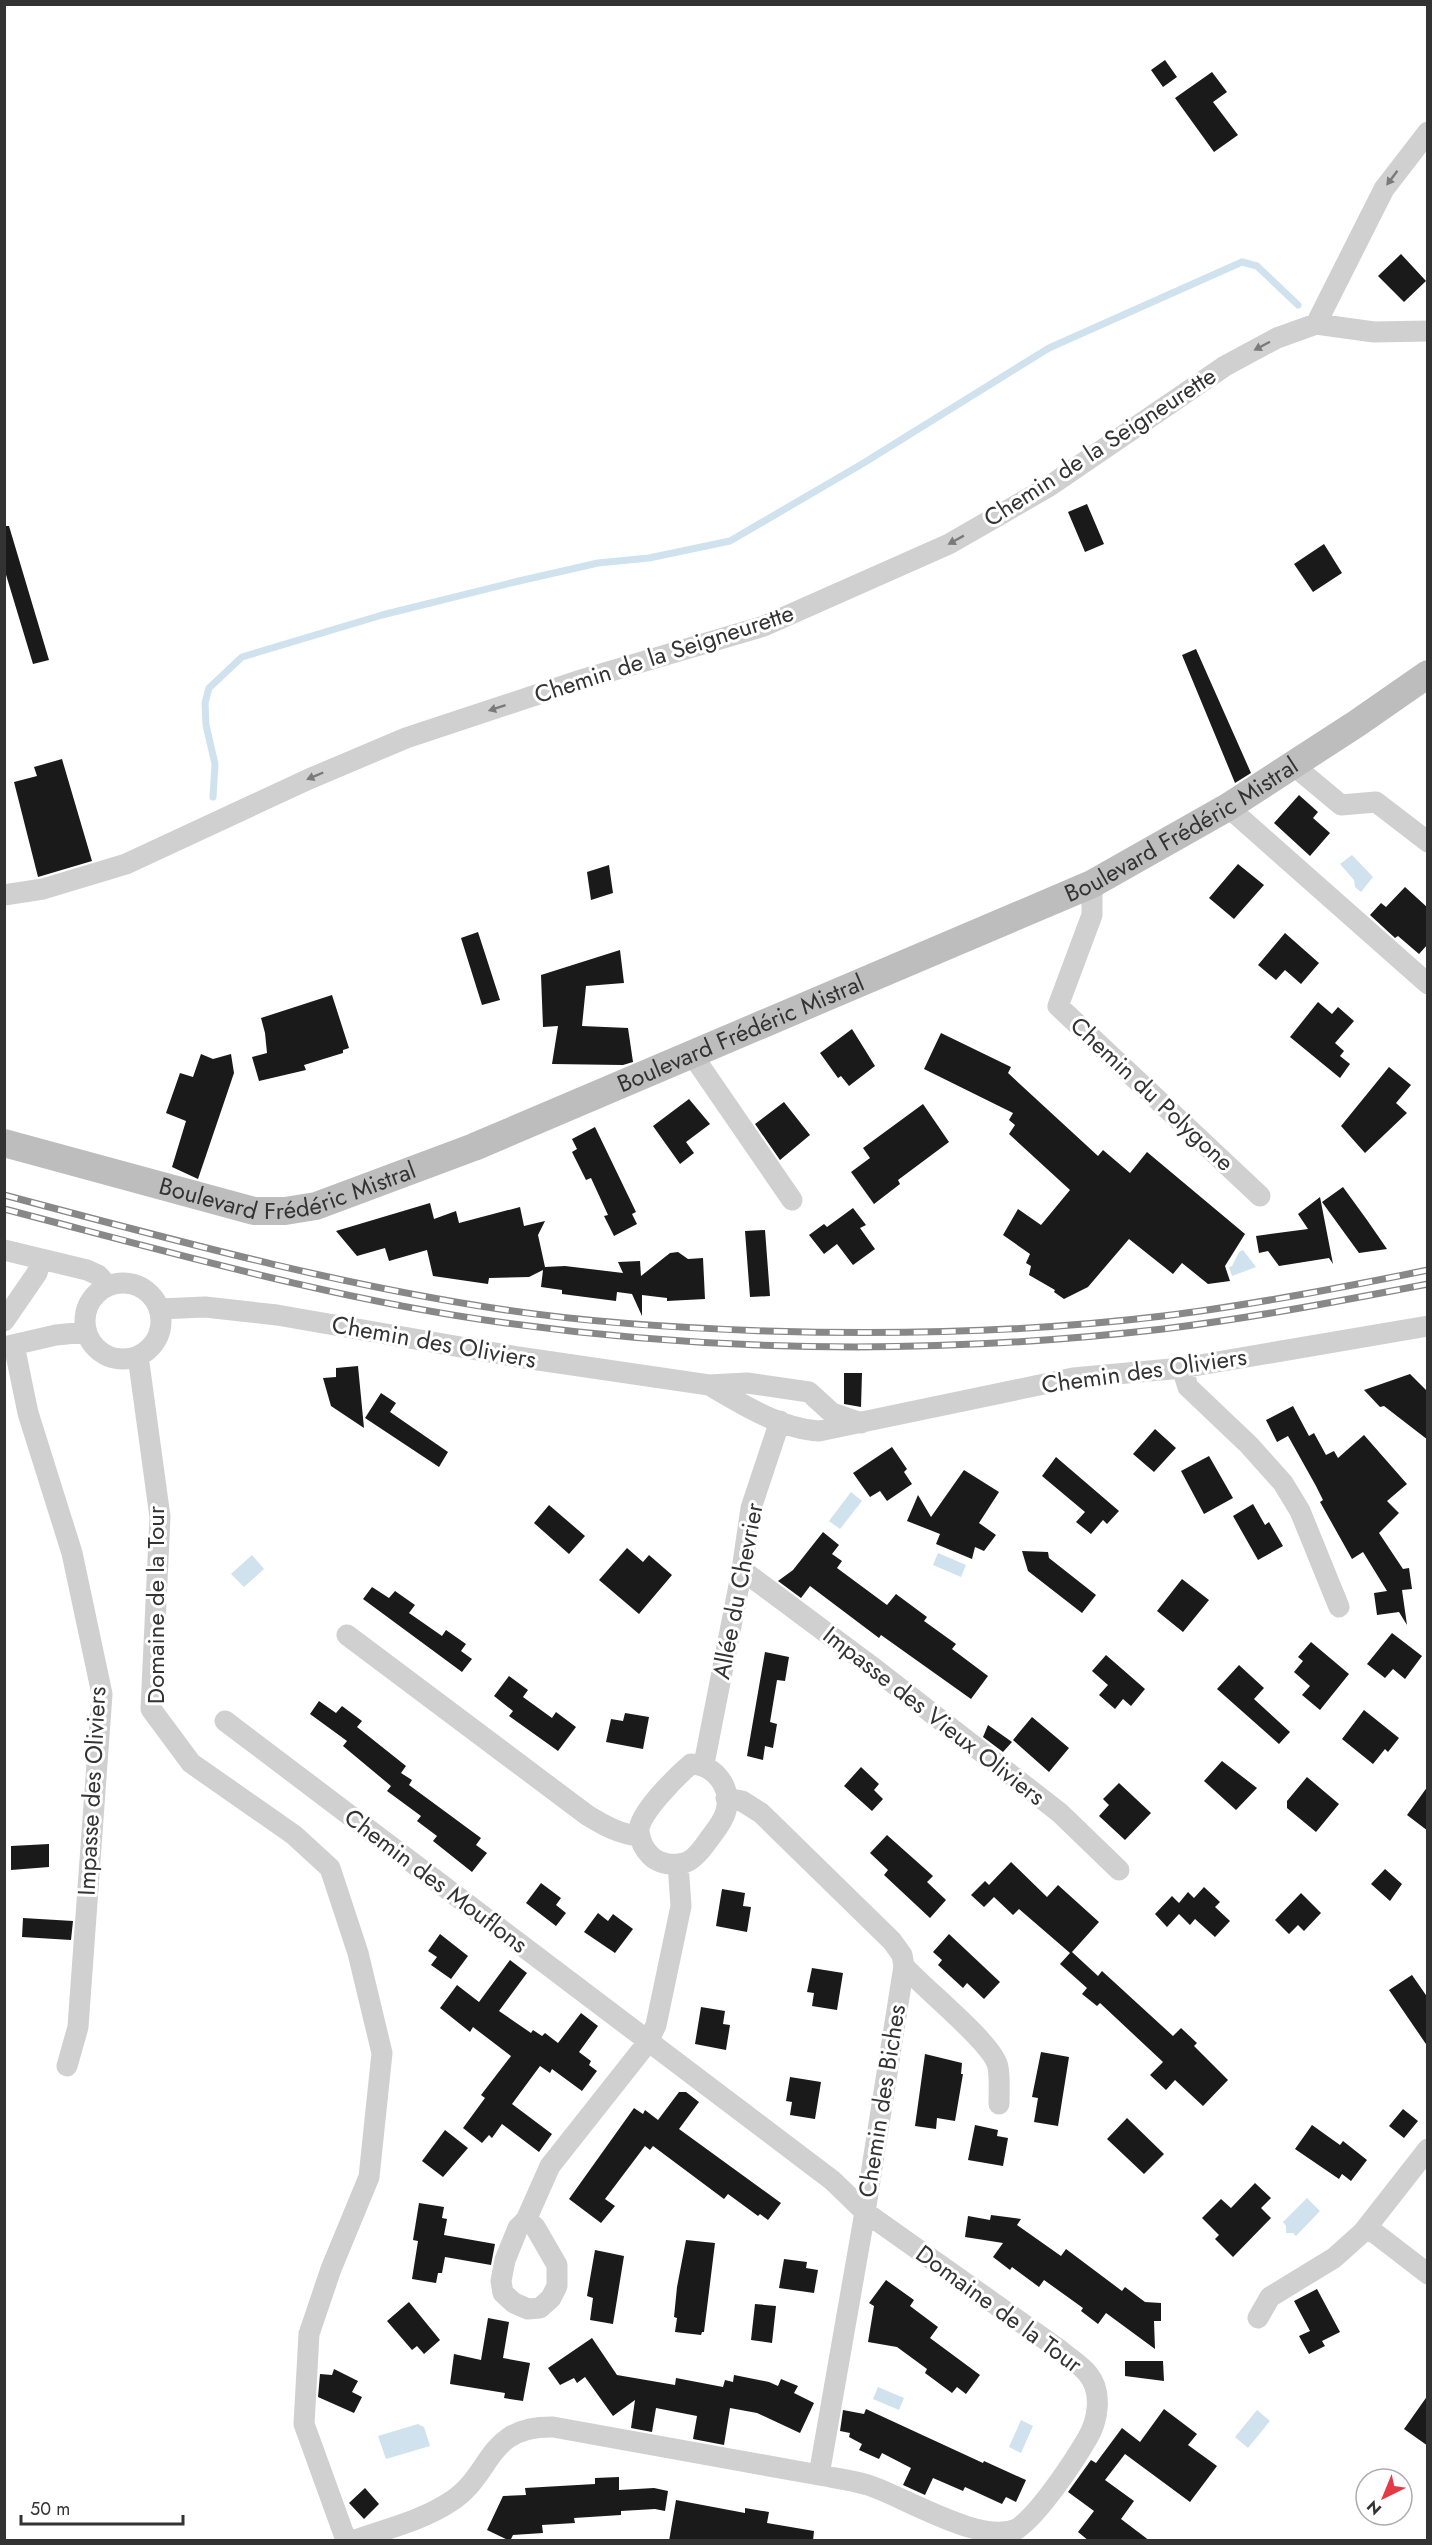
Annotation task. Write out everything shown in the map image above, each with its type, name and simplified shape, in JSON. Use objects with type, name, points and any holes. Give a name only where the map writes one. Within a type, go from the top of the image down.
[{"type":"main road","name":"Boulevard Frédéric Mistral","points":[[4,1143],[254,1211],[285,1211],[316,1206],[474,1147],[1092,884],[1228,807],[1428,674]]},
{"type":"street","points":[[1316,324],[1384,189],[1428,132]]},
{"type":"street","name":"Chemin de la Seigneurette","points":[[4,895],[43,889],[126,864],[309,779],[406,738],[584,679],[764,626],[949,544],[1048,487],[1225,366],[1278,338],[1316,324],[1374,332],[1428,331]]},
{"type":"street","points":[[1293,765],[1341,805],[1376,802],[1428,842]]},
{"type":"street","points":[[1228,807],[1428,984]]},
{"type":"street","name":"Chemin du Polygone","points":[[1092,884],[1092,915],[1058,1006],[1260,1196]]},
{"type":"street","points":[[691,1053],[792,1200]]},
{"type":"street","points":[[4,1250],[87,1270],[98,1275],[108,1286]]},
{"type":"street","points":[[4,1321],[37,1273],[41,1259]]},
{"type":"street","points":[[128,1283],[138,1286],[154,1299],[159,1309],[158,1337],[153,1345],[138,1356],[117,1359],[107,1355],[91,1341],[86,1332],[85,1321],[91,1300],[108,1286],[128,1283]]},
{"type":"street","name":"Chemin des Oliviers","points":[[159,1309],[205,1307],[277,1316],[518,1357],[709,1385],[747,1383],[808,1392],[832,1413],[861,1423]]},
{"type":"street","name":"Chemin des Oliviers","points":[[709,1385],[735,1401],[803,1430],[819,1431],[1073,1378],[1182,1368],[1428,1326]]},
{"type":"street","points":[[9,1346],[56,1335],[86,1332]]},
{"type":"street","name":"Impasse des Oliviers","points":[[9,1346],[72,1553],[102,1694],[78,2027],[67,2066]]},
{"type":"street","name":"Domaine de la Tour","points":[[138,1356],[160,1517],[151,1709],[191,1762],[294,1835],[330,1868],[358,1953],[382,2053],[369,2177],[331,2269],[309,2334],[304,2424],[346,2541]]},
{"type":"street","points":[[1182,1368],[1188,1387],[1249,1445],[1283,1483],[1300,1511],[1339,1607]]},
{"type":"street","name":"Allée du Chevrier","points":[[704,1764],[742,1570],[751,1508],[780,1420]]},
{"type":"street","name":"Impasse des Vieux Oliviers","points":[[742,1570],[884,1676],[1060,1813],[1119,1870]]},
{"type":"street","points":[[347,1635],[587,1815],[608,1828],[627,1835],[640,1836]]},
{"type":"street","name":"Chemin des Mouflons","points":[[225,1721],[648,2042]]},
{"type":"street","points":[[691,1764],[704,1764],[717,1774],[726,1790],[726,1798],[726,1810],[721,1822],[701,1851],[685,1863],[664,1864],[653,1858],[642,1847],[639,1829],[645,1814],[677,1775],[691,1764]]},
{"type":"street","points":[[726,1798],[742,1801],[761,1813],[791,1841],[892,1941],[902,1955],[904,1966],[919,1984],[991,2050],[998,2065],[999,2104]]},
{"type":"street","points":[[526,2220],[550,2166],[648,2042],[656,2025],[681,1906],[678,1863]]},
{"type":"street","name":"Chemin des Biches","points":[[865,2212],[904,1966]]},
{"type":"street","name":"Chemin des Biches","points":[[648,2042],[832,2180],[865,2212]]},
{"type":"street","points":[[1258,2318],[1269,2296],[1334,2258],[1367,2227],[1428,2149]]},
{"type":"street","points":[[819,2475],[865,2212]]},
{"type":"street","name":"Domaine de la Tour","points":[[355,2541],[452,2502],[470,2484],[502,2442],[516,2432],[532,2427],[553,2427],[819,2475],[870,2486],[977,2534],[998,2534],[1015,2530],[1030,2517],[1080,2451],[1094,2428],[1098,2400],[1089,2376],[1060,2350],[865,2212]]},
{"type":"street","points":[[1367,2227],[1428,2274]]},
{"type":"water","points":[[1352,855],[1373,877],[1361,892],[1355,887],[1354,880],[1340,864]]},
{"type":"water","points":[[1243,1250],[1256,1267],[1232,1276],[1229,1267],[1232,1266],[1239,1252]]},
{"type":"water","points":[[851,1492],[862,1501],[840,1529],[829,1521]]},
{"type":"water","points":[[938,1553],[966,1565],[961,1577],[933,1565]]},
{"type":"water","points":[[252,1555],[264,1569],[244,1587],[231,1574]]},
{"type":"water","points":[[1307,2198],[1320,2211],[1296,2236],[1293,2233],[1286,2233],[1286,2226],[1283,2222]]},
{"type":"water","points":[[878,2387],[904,2398],[899,2410],[873,2399]]},
{"type":"water","points":[[1257,2410],[1270,2421],[1248,2448],[1235,2437]]},
{"type":"water","points":[[1021,2420],[1033,2426],[1021,2453],[1009,2447]]},
{"type":"water","points":[[418,2424],[424,2427],[430,2446],[386,2459],[378,2436]]},
{"type":"building","points":[[1165,60],[1177,77],[1163,87],[1151,70]]},
{"type":"building","points":[[1212,72],[1227,92],[1213,102],[1238,135],[1214,152],[1175,98]]},
{"type":"building","points":[[1401,254],[1426,281],[1404,302],[1378,276]]},
{"type":"building","points":[[1087,504],[1104,544],[1085,552],[1068,512]]},
{"type":"building","points":[[4,526],[9,526],[49,660],[33,664],[4,568]]},
{"type":"building","points":[[1324,544],[1342,573],[1313,592],[1294,564]]},
{"type":"building","points":[[1196,649],[1251,773],[1235,783],[1182,655]]},
{"type":"building","points":[[62,759],[92,861],[38,877],[14,782],[37,776],[34,767]]},
{"type":"building","points":[[1299,795],[1318,812],[1313,818],[1330,833],[1310,856],[1274,823]]},
{"type":"building","points":[[1238,864],[1264,885],[1234,919],[1209,898]]},
{"type":"building","points":[[609,865],[613,893],[591,900],[587,872]]},
{"type":"building","points":[[1405,887],[1428,908],[1428,944],[1419,954],[1398,936],[1395,938],[1370,915],[1381,903],[1386,907]]},
{"type":"building","points":[[478,932],[500,1000],[482,1005],[461,938]]},
{"type":"building","points":[[1285,933],[1319,963],[1301,984],[1285,970],[1276,980],[1258,965]]},
{"type":"building","points":[[620,950],[624,983],[586,986],[582,1026],[628,1028],[633,1062],[623,1065],[552,1064],[558,1026],[543,1027],[541,975]]},
{"type":"building","points":[[332,995],[349,1048],[343,1050],[343,1053],[304,1065],[306,1070],[259,1081],[252,1057],[267,1053],[261,1018]]},
{"type":"building","points":[[1318,1002],[1332,1014],[1338,1007],[1354,1021],[1335,1043],[1344,1051],[1340,1056],[1350,1064],[1340,1078],[1290,1037]]},
{"type":"building","points":[[852,1029],[875,1066],[849,1086],[841,1076],[838,1078],[820,1053]]},
{"type":"building","points":[[941,1033],[1011,1067],[1008,1073],[1098,1156],[1103,1150],[1130,1173],[1147,1152],[1245,1234],[1225,1266],[1230,1281],[1208,1284],[1182,1263],[1173,1274],[1129,1239],[1088,1287],[1064,1299],[1054,1292],[1055,1290],[1029,1275],[1031,1266],[1026,1263],[1030,1254],[1003,1235],[1018,1209],[1041,1225],[1070,1190],[1009,1134],[1015,1125],[1009,1120],[1013,1113],[924,1069]]},
{"type":"building","points":[[201,1054],[213,1059],[231,1054],[234,1073],[198,1179],[172,1167],[186,1121],[166,1113],[180,1073],[193,1077]]},
{"type":"building","points":[[1389,1067],[1411,1085],[1396,1103],[1407,1113],[1365,1153],[1341,1126]]},
{"type":"building","points":[[689,1099],[710,1124],[686,1142],[694,1153],[680,1164],[653,1126]]},
{"type":"building","points":[[784,1102],[810,1135],[780,1160],[755,1124]]},
{"type":"building","points":[[923,1104],[949,1142],[898,1180],[900,1184],[874,1204],[851,1172],[870,1158],[863,1148]]},
{"type":"building","points":[[595,1127],[636,1212],[632,1214],[637,1224],[614,1236],[604,1216],[608,1215],[591,1178],[586,1180],[572,1152],[577,1149],[572,1139]]},
{"type":"building","points":[[1343,1187],[1387,1249],[1359,1253],[1322,1202]]},
{"type":"building","points":[[1320,1197],[1333,1264],[1329,1258],[1279,1266],[1268,1251],[1259,1253],[1256,1236],[1308,1229],[1298,1214]]},
{"type":"building","points":[[430,1203],[434,1219],[456,1211],[459,1223],[520,1207],[524,1226],[545,1221],[538,1235],[545,1267],[565,1266],[623,1273],[618,1262],[640,1261],[641,1276],[670,1253],[678,1252],[688,1259],[703,1258],[705,1299],[667,1301],[667,1298],[642,1295],[642,1316],[632,1294],[617,1292],[616,1301],[562,1294],[562,1290],[541,1287],[543,1270],[529,1277],[489,1278],[488,1284],[433,1276],[427,1250],[389,1261],[385,1248],[357,1256],[336,1231]]},
{"type":"building","points":[[853,1208],[866,1225],[860,1228],[875,1249],[853,1265],[837,1244],[824,1254],[809,1235],[824,1224],[827,1227]]},
{"type":"building","points":[[765,1230],[770,1296],[750,1297],[745,1231]]},
{"type":"building","points":[[358,1366],[364,1428],[331,1406],[323,1378],[336,1377],[336,1368]]},
{"type":"building","points":[[844,1373],[862,1373],[861,1407],[844,1404]]},
{"type":"building","points":[[1410,1374],[1428,1392],[1428,1440],[1384,1406],[1380,1407],[1364,1390]]},
{"type":"building","points":[[381,1393],[396,1403],[390,1412],[448,1452],[439,1467],[365,1418]]},
{"type":"building","points":[[1293,1406],[1309,1436],[1314,1433],[1326,1455],[1334,1451],[1338,1458],[1364,1435],[1407,1484],[1387,1501],[1399,1513],[1379,1533],[1403,1569],[1409,1568],[1412,1589],[1402,1590],[1407,1625],[1399,1612],[1377,1615],[1374,1593],[1387,1591],[1363,1552],[1352,1559],[1320,1502],[1323,1500],[1288,1436],[1277,1442],[1266,1420]]},
{"type":"building","points":[[1155,1429],[1176,1448],[1154,1472],[1133,1454]]},
{"type":"building","points":[[892,1447],[907,1469],[904,1472],[912,1484],[887,1501],[880,1491],[870,1497],[853,1473]]},
{"type":"building","points":[[1209,1456],[1233,1498],[1204,1514],[1181,1471]]},
{"type":"building","points":[[1056,1457],[1119,1511],[1107,1524],[1103,1520],[1091,1534],[1076,1522],[1085,1512],[1042,1476]]},
{"type":"building","points":[[964,1470],[999,1492],[979,1523],[996,1535],[984,1551],[975,1547],[972,1559],[936,1544],[940,1534],[907,1521],[918,1495],[931,1517]]},
{"type":"building","points":[[1253,1504],[1265,1525],[1269,1522],[1283,1546],[1258,1560],[1233,1516]]},
{"type":"building","points":[[549,1505],[585,1536],[569,1554],[534,1523]]},
{"type":"building","points":[[823,1532],[839,1545],[832,1554],[842,1561],[837,1568],[887,1605],[896,1594],[927,1617],[924,1621],[956,1644],[952,1649],[988,1676],[971,1699],[881,1635],[879,1638],[810,1586],[801,1598],[778,1581],[793,1570]]},
{"type":"building","points":[[627,1548],[643,1562],[649,1555],[672,1575],[639,1614],[599,1580]]},
{"type":"building","points":[[1022,1551],[1048,1552],[1049,1558],[1096,1595],[1082,1613],[1028,1571]]},
{"type":"building","points":[[1182,1579],[1209,1600],[1183,1632],[1157,1611]]},
{"type":"building","points":[[372,1587],[389,1598],[395,1591],[415,1605],[409,1613],[442,1636],[446,1630],[466,1644],[461,1651],[472,1659],[462,1672],[363,1599]]},
{"type":"building","points":[[1392,1633],[1422,1656],[1405,1679],[1393,1669],[1385,1678],[1367,1664]]},
{"type":"building","points":[[1311,1642],[1349,1674],[1320,1710],[1302,1695],[1310,1686],[1294,1672],[1303,1661],[1298,1657]]},
{"type":"building","points":[[765,1652],[789,1657],[785,1681],[777,1680],[770,1722],[777,1724],[773,1748],[765,1746],[763,1760],[747,1756]]},
{"type":"building","points":[[1106,1655],[1145,1689],[1131,1706],[1123,1699],[1115,1709],[1099,1695],[1108,1685],[1092,1671]]},
{"type":"building","points":[[1239,1665],[1264,1688],[1254,1699],[1290,1732],[1279,1744],[1217,1689]]},
{"type":"building","points":[[509,1676],[528,1690],[523,1697],[552,1718],[556,1712],[576,1727],[558,1751],[509,1716],[513,1711],[494,1696]]},
{"type":"building","points":[[319,1701],[336,1713],[342,1706],[362,1721],[357,1727],[406,1766],[401,1773],[412,1780],[409,1785],[481,1838],[476,1845],[487,1853],[472,1872],[433,1841],[437,1836],[417,1821],[421,1816],[387,1791],[391,1786],[343,1746],[347,1741],[310,1714]]},
{"type":"building","points":[[1364,1710],[1399,1738],[1388,1752],[1385,1749],[1373,1764],[1342,1739]]},
{"type":"building","points":[[625,1713],[649,1717],[643,1749],[606,1742],[611,1719],[623,1721]]},
{"type":"building","points":[[1032,1717],[1069,1748],[1049,1772],[1013,1740]]},
{"type":"building","points":[[988,1725],[1012,1742],[1003,1752],[983,1737]]},
{"type":"building","points":[[1222,1761],[1257,1788],[1236,1810],[1204,1781]]},
{"type":"building","points":[[861,1767],[879,1784],[874,1790],[883,1799],[872,1811],[844,1786]]},
{"type":"building","points":[[1307,1777],[1339,1804],[1316,1832],[1287,1808],[1287,1801]]},
{"type":"building","points":[[1119,1783],[1151,1813],[1125,1840],[1099,1816],[1109,1805],[1103,1799]]},
{"type":"building","points":[[1428,1786],[1428,1831],[1407,1815]]},
{"type":"building","points":[[887,1835],[933,1876],[927,1882],[946,1900],[930,1918],[884,1875],[888,1870],[870,1853]]},
{"type":"building","points":[[49,1844],[49,1867],[11,1870],[11,1846]]},
{"type":"building","points":[[1011,1862],[1047,1897],[1058,1885],[1099,1922],[1072,1952],[1098,1976],[1102,1971],[1173,2036],[1181,2028],[1197,2043],[1194,2046],[1228,2080],[1203,2106],[1175,2080],[1166,2090],[1150,2075],[1163,2062],[1100,2003],[1097,2006],[1082,1994],[1087,1988],[1060,1964],[1070,1953],[1019,1909],[1013,1915],[994,1897],[984,1907],[971,1895],[985,1881],[989,1885]]},
{"type":"building","points":[[1385,1869],[1402,1884],[1390,1901],[1371,1884]]},
{"type":"building","points":[[541,1883],[561,1898],[556,1905],[566,1913],[556,1926],[526,1903]]},
{"type":"building","points":[[1204,1887],[1220,1902],[1215,1907],[1230,1921],[1215,1937],[1195,1919],[1190,1925],[1179,1914],[1167,1927],[1155,1914],[1172,1896],[1179,1903],[1188,1892],[1194,1898]]},
{"type":"building","points":[[722,1889],[745,1893],[743,1906],[751,1907],[747,1932],[716,1926]]},
{"type":"building","points":[[1301,1893],[1321,1913],[1304,1931],[1298,1925],[1289,1934],[1275,1920]]},
{"type":"building","points":[[598,1913],[608,1921],[613,1914],[633,1929],[615,1953],[584,1932]]},
{"type":"building","points":[[23,1918],[73,1921],[71,1940],[22,1937]]},
{"type":"building","points":[[440,1934],[468,1956],[451,1979],[431,1965],[437,1957],[428,1951]]},
{"type":"building","points":[[949,1934],[1000,1982],[984,1999],[967,1983],[963,1988],[938,1965],[942,1960],[933,1952]]},
{"type":"building","points":[[510,1960],[527,1973],[499,2011],[531,2033],[533,2030],[542,2036],[545,2033],[558,2043],[581,2013],[598,2026],[579,2052],[591,2061],[589,2065],[597,2071],[582,2091],[552,2069],[550,2073],[540,2066],[512,2104],[552,2134],[539,2152],[502,2124],[492,2138],[489,2135],[482,2143],[463,2128],[485,2098],[481,2095],[511,2056],[473,2027],[470,2032],[440,2008],[457,1985],[479,2002]]},
{"type":"building","points":[[812,1968],[843,1973],[837,2010],[812,2006],[814,1993],[807,1992]]},
{"type":"building","points":[[1412,1975],[1428,1998],[1428,2047],[1389,1990]]},
{"type":"building","points":[[701,2007],[725,2011],[723,2024],[730,2025],[726,2050],[695,2044]]},
{"type":"building","points":[[1041,2052],[1069,2057],[1058,2126],[1034,2122],[1038,2098],[1032,2097]]},
{"type":"building","points":[[925,2054],[962,2063],[961,2074],[963,2074],[955,2121],[937,2118],[936,2129],[915,2126]]},
{"type":"building","points":[[790,2077],[821,2082],[815,2119],[790,2115],[792,2102],[786,2101]]},
{"type":"building","points":[[679,2092],[686,2092],[699,2102],[679,2129],[781,2203],[768,2220],[760,2214],[758,2216],[728,2194],[724,2199],[653,2146],[650,2150],[645,2146],[605,2199],[615,2206],[601,2223],[569,2199],[634,2108],[643,2114],[645,2110],[658,2120]]},
{"type":"building","points":[[1403,2109],[1418,2121],[1404,2138],[1389,2126]]},
{"type":"building","points":[[1127,2118],[1164,2154],[1144,2174],[1107,2139]]},
{"type":"building","points":[[975,2125],[998,2130],[997,2136],[1008,2138],[1003,2166],[968,2160]]},
{"type":"building","points":[[1312,2125],[1340,2145],[1343,2141],[1367,2160],[1351,2181],[1342,2174],[1339,2179],[1295,2149]]},
{"type":"building","points":[[445,2130],[468,2148],[443,2177],[422,2161]]},
{"type":"building","points":[[1255,2183],[1271,2198],[1261,2208],[1271,2218],[1233,2257],[1215,2239],[1219,2235],[1202,2218],[1221,2199],[1231,2208]]},
{"type":"building","points":[[419,2203],[444,2207],[442,2218],[447,2219],[444,2235],[495,2244],[491,2265],[445,2257],[442,2273],[438,2273],[436,2283],[412,2279],[418,2241],[413,2240]]},
{"type":"building","points":[[991,2215],[1021,2219],[1017,2225],[1061,2256],[1066,2249],[1122,2291],[1125,2287],[1145,2302],[1161,2303],[1161,2321],[1154,2321],[1155,2349],[1106,2313],[1098,2324],[1081,2311],[1083,2308],[1044,2280],[1039,2287],[1012,2267],[1010,2270],[993,2257],[1003,2243],[965,2237],[968,2216],[990,2220]]},
{"type":"building","points":[[686,2240],[715,2243],[704,2332],[701,2335],[675,2332],[677,2287]]},
{"type":"building","points":[[595,2250],[624,2256],[613,2324],[590,2320],[593,2298],[587,2296]]},
{"type":"building","points":[[784,2259],[807,2262],[806,2268],[818,2270],[814,2293],[779,2288]]},
{"type":"building","points":[[886,2280],[914,2300],[910,2306],[938,2327],[930,2338],[980,2375],[966,2394],[957,2387],[952,2393],[925,2373],[927,2369],[897,2347],[868,2342],[874,2306],[869,2303]]},
{"type":"building","points":[[1317,2289],[1340,2332],[1322,2341],[1325,2346],[1309,2354],[1299,2336],[1310,2331],[1294,2301]]},
{"type":"building","points":[[409,2302],[440,2340],[424,2354],[417,2346],[412,2350],[387,2321]]},
{"type":"building","points":[[755,2304],[776,2306],[772,2343],[751,2340]]},
{"type":"building","points":[[488,2318],[509,2322],[503,2358],[530,2363],[523,2401],[504,2398],[505,2393],[450,2384],[454,2354],[481,2360]]},
{"type":"building","points":[[592,2338],[617,2375],[675,2385],[676,2378],[723,2387],[725,2380],[733,2382],[734,2375],[778,2386],[781,2379],[798,2386],[794,2393],[814,2403],[800,2433],[757,2413],[730,2408],[724,2445],[693,2439],[697,2416],[656,2408],[652,2432],[631,2428],[635,2400],[613,2416],[585,2377],[577,2383],[574,2378],[560,2385],[548,2368]]},
{"type":"building","points":[[1125,2361],[1163,2361],[1164,2381],[1125,2376]]},
{"type":"building","points":[[334,2369],[358,2381],[352,2392],[362,2397],[354,2413],[318,2397],[320,2374],[332,2375]]},
{"type":"building","points":[[1428,2395],[1428,2446],[1404,2429]]},
{"type":"building","points":[[866,2409],[983,2463],[984,2461],[1026,2480],[1016,2502],[1006,2497],[1002,2504],[965,2487],[963,2491],[933,2478],[925,2495],[903,2485],[911,2468],[882,2453],[879,2459],[859,2450],[862,2444],[849,2437],[850,2433],[840,2431],[843,2410],[864,2414]]},
{"type":"building","points":[[1164,2409],[1197,2434],[1188,2445],[1217,2466],[1190,2502],[1125,2454],[1105,2480],[1134,2501],[1121,2519],[1150,2541],[1089,2541],[1078,2532],[1094,2511],[1068,2492],[1091,2460],[1096,2463],[1122,2428],[1140,2442]]},
{"type":"building","points":[[619,2477],[619,2490],[654,2488],[668,2491],[665,2511],[655,2509],[621,2511],[621,2515],[574,2518],[575,2523],[542,2525],[543,2533],[513,2535],[510,2541],[487,2530],[503,2496],[526,2495],[525,2488],[595,2484],[595,2478]]},
{"type":"building","points":[[365,2488],[379,2504],[364,2519],[349,2503]]},
{"type":"building","points":[[676,2500],[745,2513],[745,2508],[769,2512],[767,2523],[814,2531],[813,2541],[669,2541]]},
{"type":"waterway","points":[[213,797],[215,764],[206,725],[205,703],[209,688],[242,657],[382,615],[519,581],[598,563],[649,558],[730,541],[862,464],[1049,348],[1242,262],[1257,266],[1298,305]]},
{"type":"railway","points":[[4,1195],[254,1260],[379,1288],[538,1315],[603,1322],[701,1328],[865,1333],[1064,1326],[1230,1307],[1428,1270]]},
{"type":"railway","points":[[4,1209],[254,1274],[379,1302],[506,1323],[588,1333],[752,1345],[917,1346],[1081,1337],[1230,1320],[1428,1284]]}]
